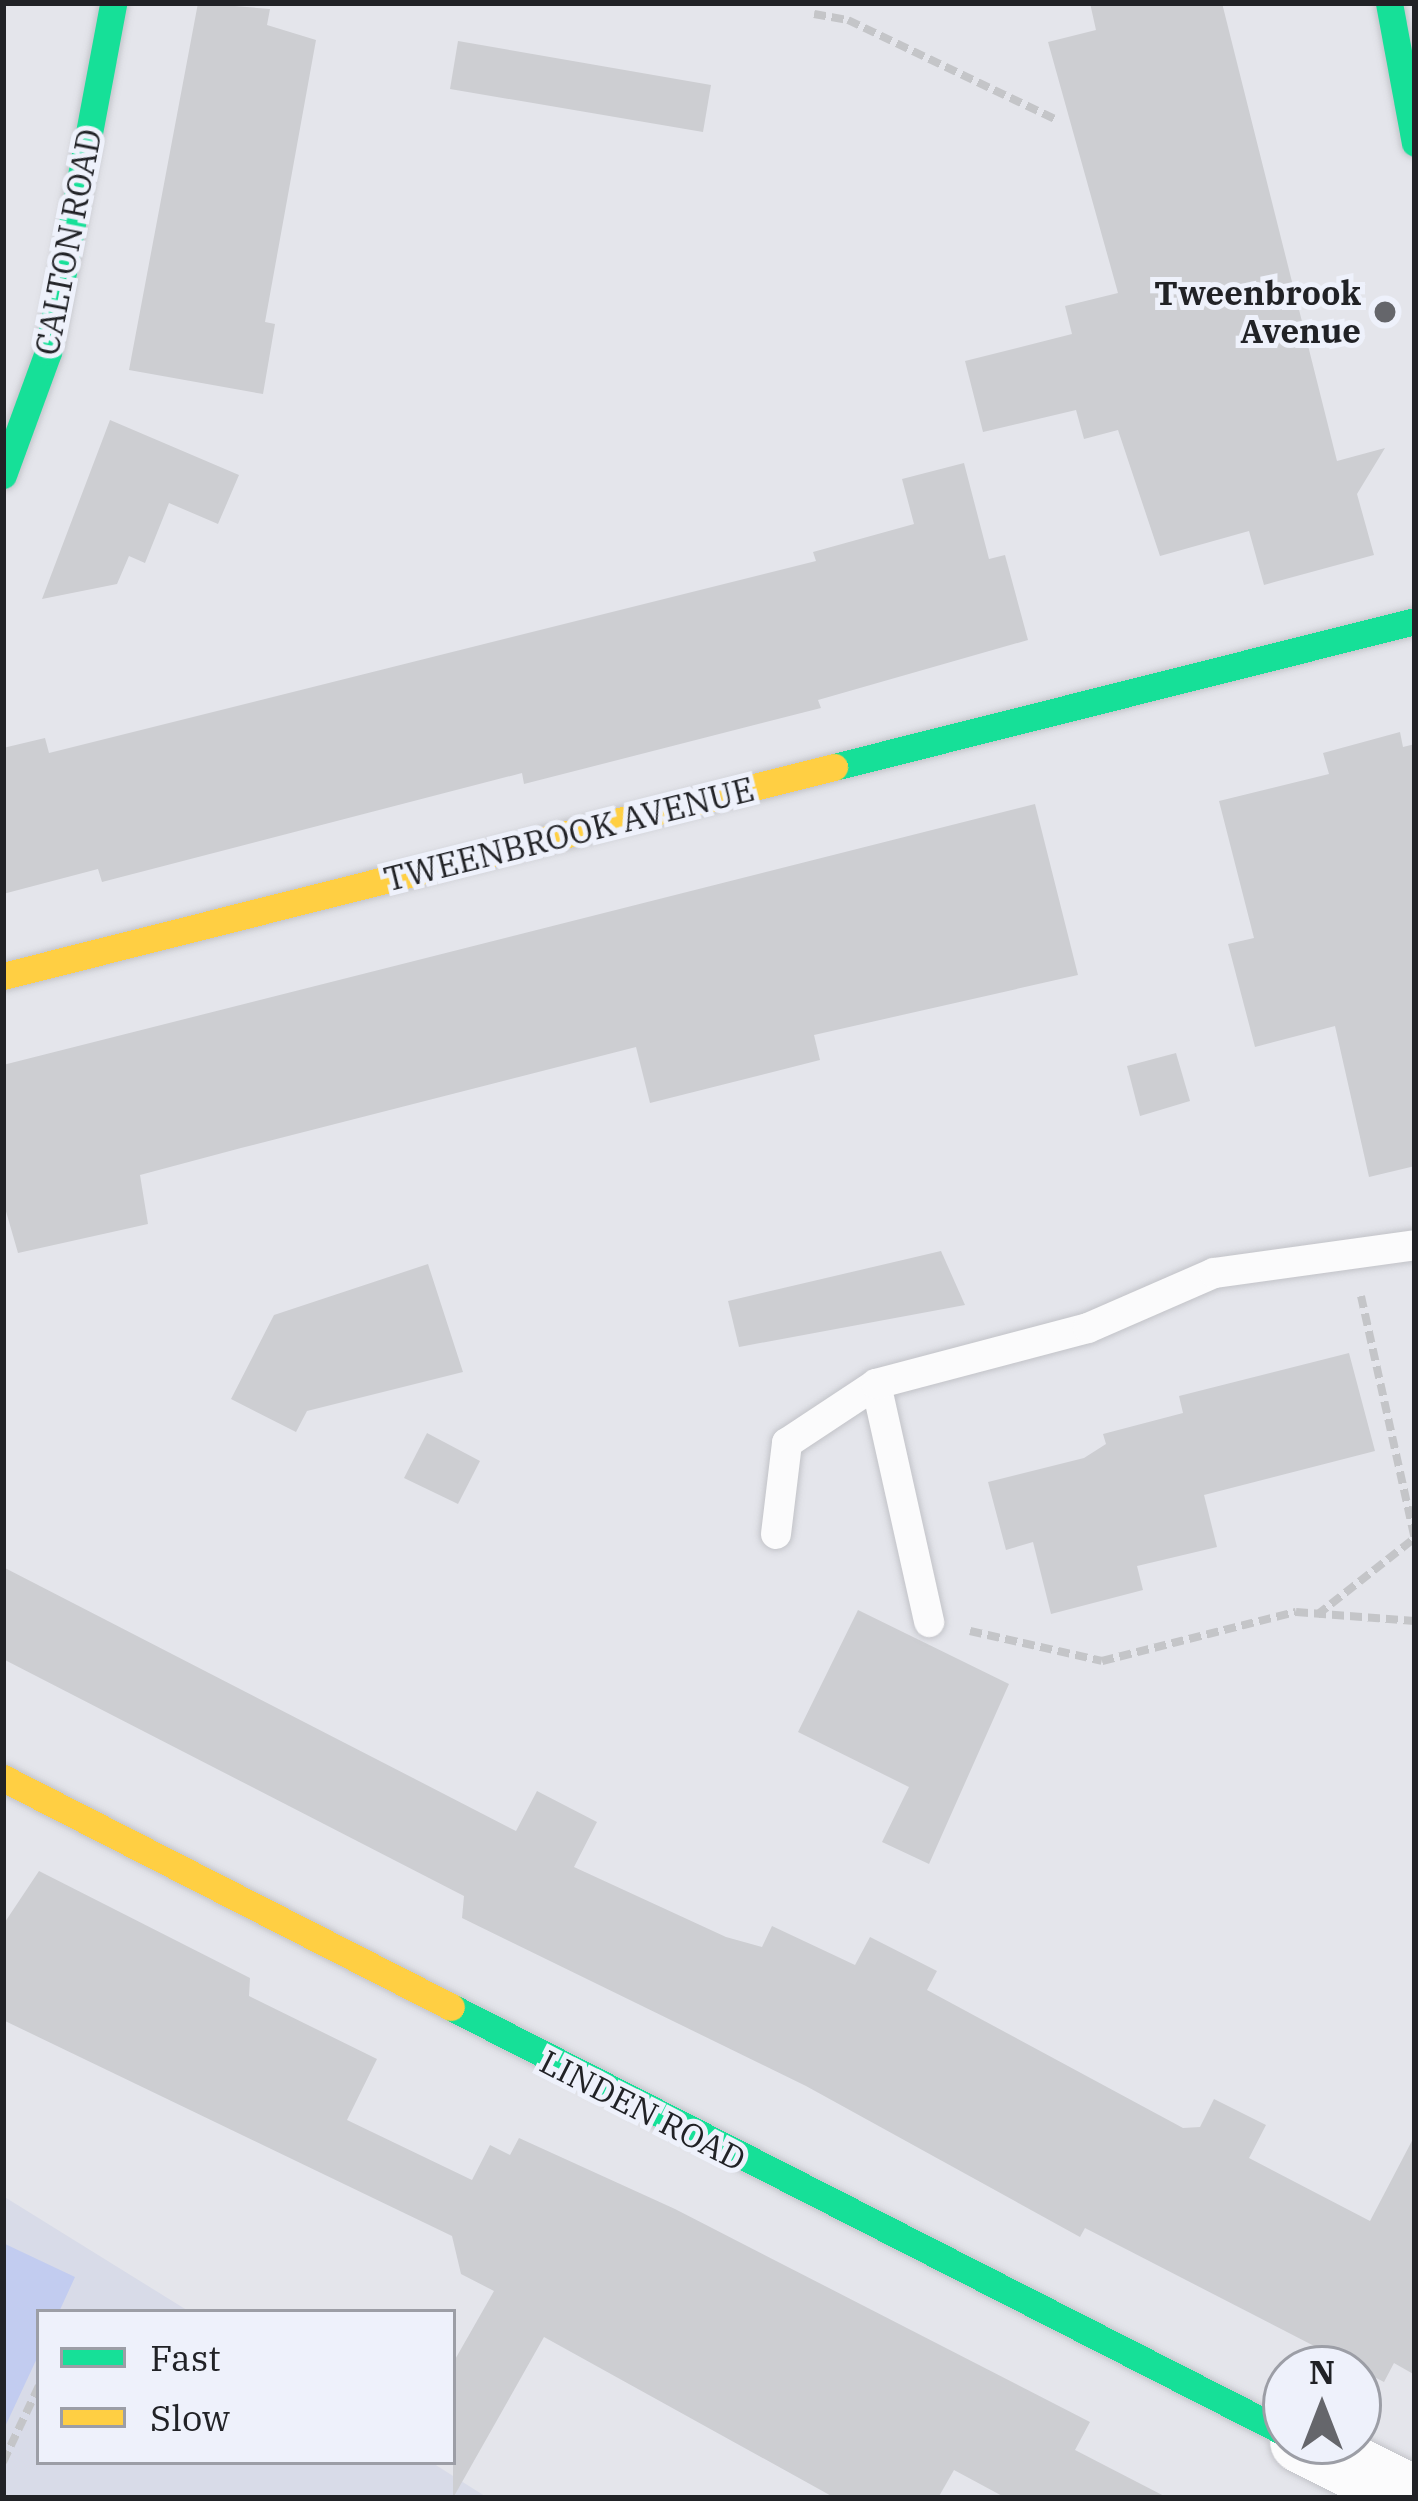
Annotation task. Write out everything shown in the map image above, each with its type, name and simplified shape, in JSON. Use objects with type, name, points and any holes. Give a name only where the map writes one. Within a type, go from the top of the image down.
[{"type":"street","name":"CALTON ROAD","points":[[3,475],[48,352],[112,3]]},
{"type":"street","points":[[1389,3],[1415,143]]},
{"type":"street","name":"TWEENBROOK AVENUE","points":[[3,976],[1415,621]]},
{"type":"street","name":"LINDEN ROAD","points":[[3,1778],[1262,2421]]},
{"type":"street","points":[[1349,2465],[1414,2498]]},
{"type":"lane","points":[[776,1534],[787,1443],[876,1384],[1088,1328],[1214,1273],[1353,1260],[1415,1245]]},
{"type":"lane","points":[[876,1384],[929,1622]]},
{"type":"path","points":[[814,14],[848,20],[1055,119]]},
{"type":"path","points":[[1317,1615],[1415,1538],[1353,1260]]},
{"type":"path","points":[[929,1622],[1102,1660],[1317,1615],[1415,1621]]},
{"type":"path","points":[[3,2462],[36,2392]]},
{"type":"shaded area","points":[[3,2196],[185,2309],[36,2309],[36,2465],[436,2465],[488,2498],[3,2498]]},
{"type":"shaded area","points":[[3,2243],[75,2277],[60,2309],[36,2309],[36,2360],[3,2431]]},
{"type":"building","points":[[198,3],[270,9],[267,25],[316,40],[265,322],[275,324],[263,394],[129,370]]},
{"type":"building","points":[[1090,3],[1222,3],[1337,461],[1385,448],[1357,494],[1374,555],[1264,585],[1249,531],[1160,556],[1118,430],[1084,439],[1076,410],[983,432],[965,361],[1072,334],[1065,306],[1118,293],[1048,42],[1096,30]]},
{"type":"building","points":[[458,41],[711,85],[703,132],[450,89]]},
{"type":"building","points":[[110,420],[239,475],[218,524],[169,503],[145,563],[129,556],[117,584],[42,599]]},
{"type":"building","points":[[964,463],[989,559],[1005,555],[1028,640],[818,700],[821,708],[524,784],[522,773],[102,882],[98,869],[3,894],[3,748],[45,738],[49,753],[816,561],[813,552],[914,524],[902,479]]},
{"type":"building","points":[[1400,732],[1403,747],[1415,744],[1415,1166],[1369,1177],[1335,1026],[1255,1047],[1228,944],[1254,938],[1219,801],[1329,774],[1323,753]]},
{"type":"building","points":[[1035,804],[1078,975],[814,1035],[820,1060],[650,1103],[636,1047],[241,1148],[140,1175],[148,1224],[18,1253],[3,1201],[3,1065]]},
{"type":"building","points":[[1176,1053],[1190,1101],[1140,1116],[1127,1066]]},
{"type":"building","points":[[941,1251],[965,1305],[739,1347],[728,1301]]},
{"type":"building","points":[[428,1264],[463,1372],[307,1411],[296,1432],[231,1399],[274,1315]]},
{"type":"building","points":[[1349,1353],[1375,1451],[1204,1495],[1217,1547],[1137,1566],[1143,1590],[1051,1614],[1033,1542],[1006,1550],[988,1482],[1084,1458],[1106,1444],[1103,1434],[1183,1413],[1179,1396]]},
{"type":"building","points":[[427,1433],[480,1461],[458,1504],[404,1478]]},
{"type":"building","points":[[3,1567],[516,1831],[537,1791],[597,1822],[574,1867],[726,1937],[762,1947],[772,1926],[855,1965],[870,1937],[937,1971],[927,1990],[1183,2128],[1200,2127],[1214,2099],[1266,2125],[1249,2158],[1370,2221],[1415,2135],[1415,2375],[1394,2363],[1384,2382],[1382,2345],[1312,2345],[1085,2228],[1080,2237],[806,2086],[462,1918],[464,1896],[3,1659]]},
{"type":"building","points":[[858,1610],[1009,1684],[929,1864],[882,1842],[909,1787],[798,1732]]},
{"type":"building","points":[[39,1871],[250,1978],[249,1996],[377,2059],[347,2120],[472,2180],[490,2145],[510,2155],[519,2138],[675,2209],[1090,2422],[1075,2450],[1168,2498],[1006,2498],[954,2470],[938,2498],[835,2498],[544,2337],[453,2498],[456,2358],[494,2291],[461,2274],[452,2236],[3,2020],[3,1925]]},
{"type":"traffic: fast","points":[[3,475],[48,352],[113,3]]},
{"type":"traffic: fast","points":[[1389,3],[1415,143]]},
{"type":"traffic: fast","points":[[834,767],[1415,621]]},
{"type":"traffic: fast","points":[[451,2007],[1262,2421]]},
{"type":"traffic: slow","points":[[3,976],[834,767]]},
{"type":"traffic: slow","points":[[3,1778],[451,2007]]},
{"type":"place","name":"Tweenbrook Avenue","points":[[1385,312]]}]
